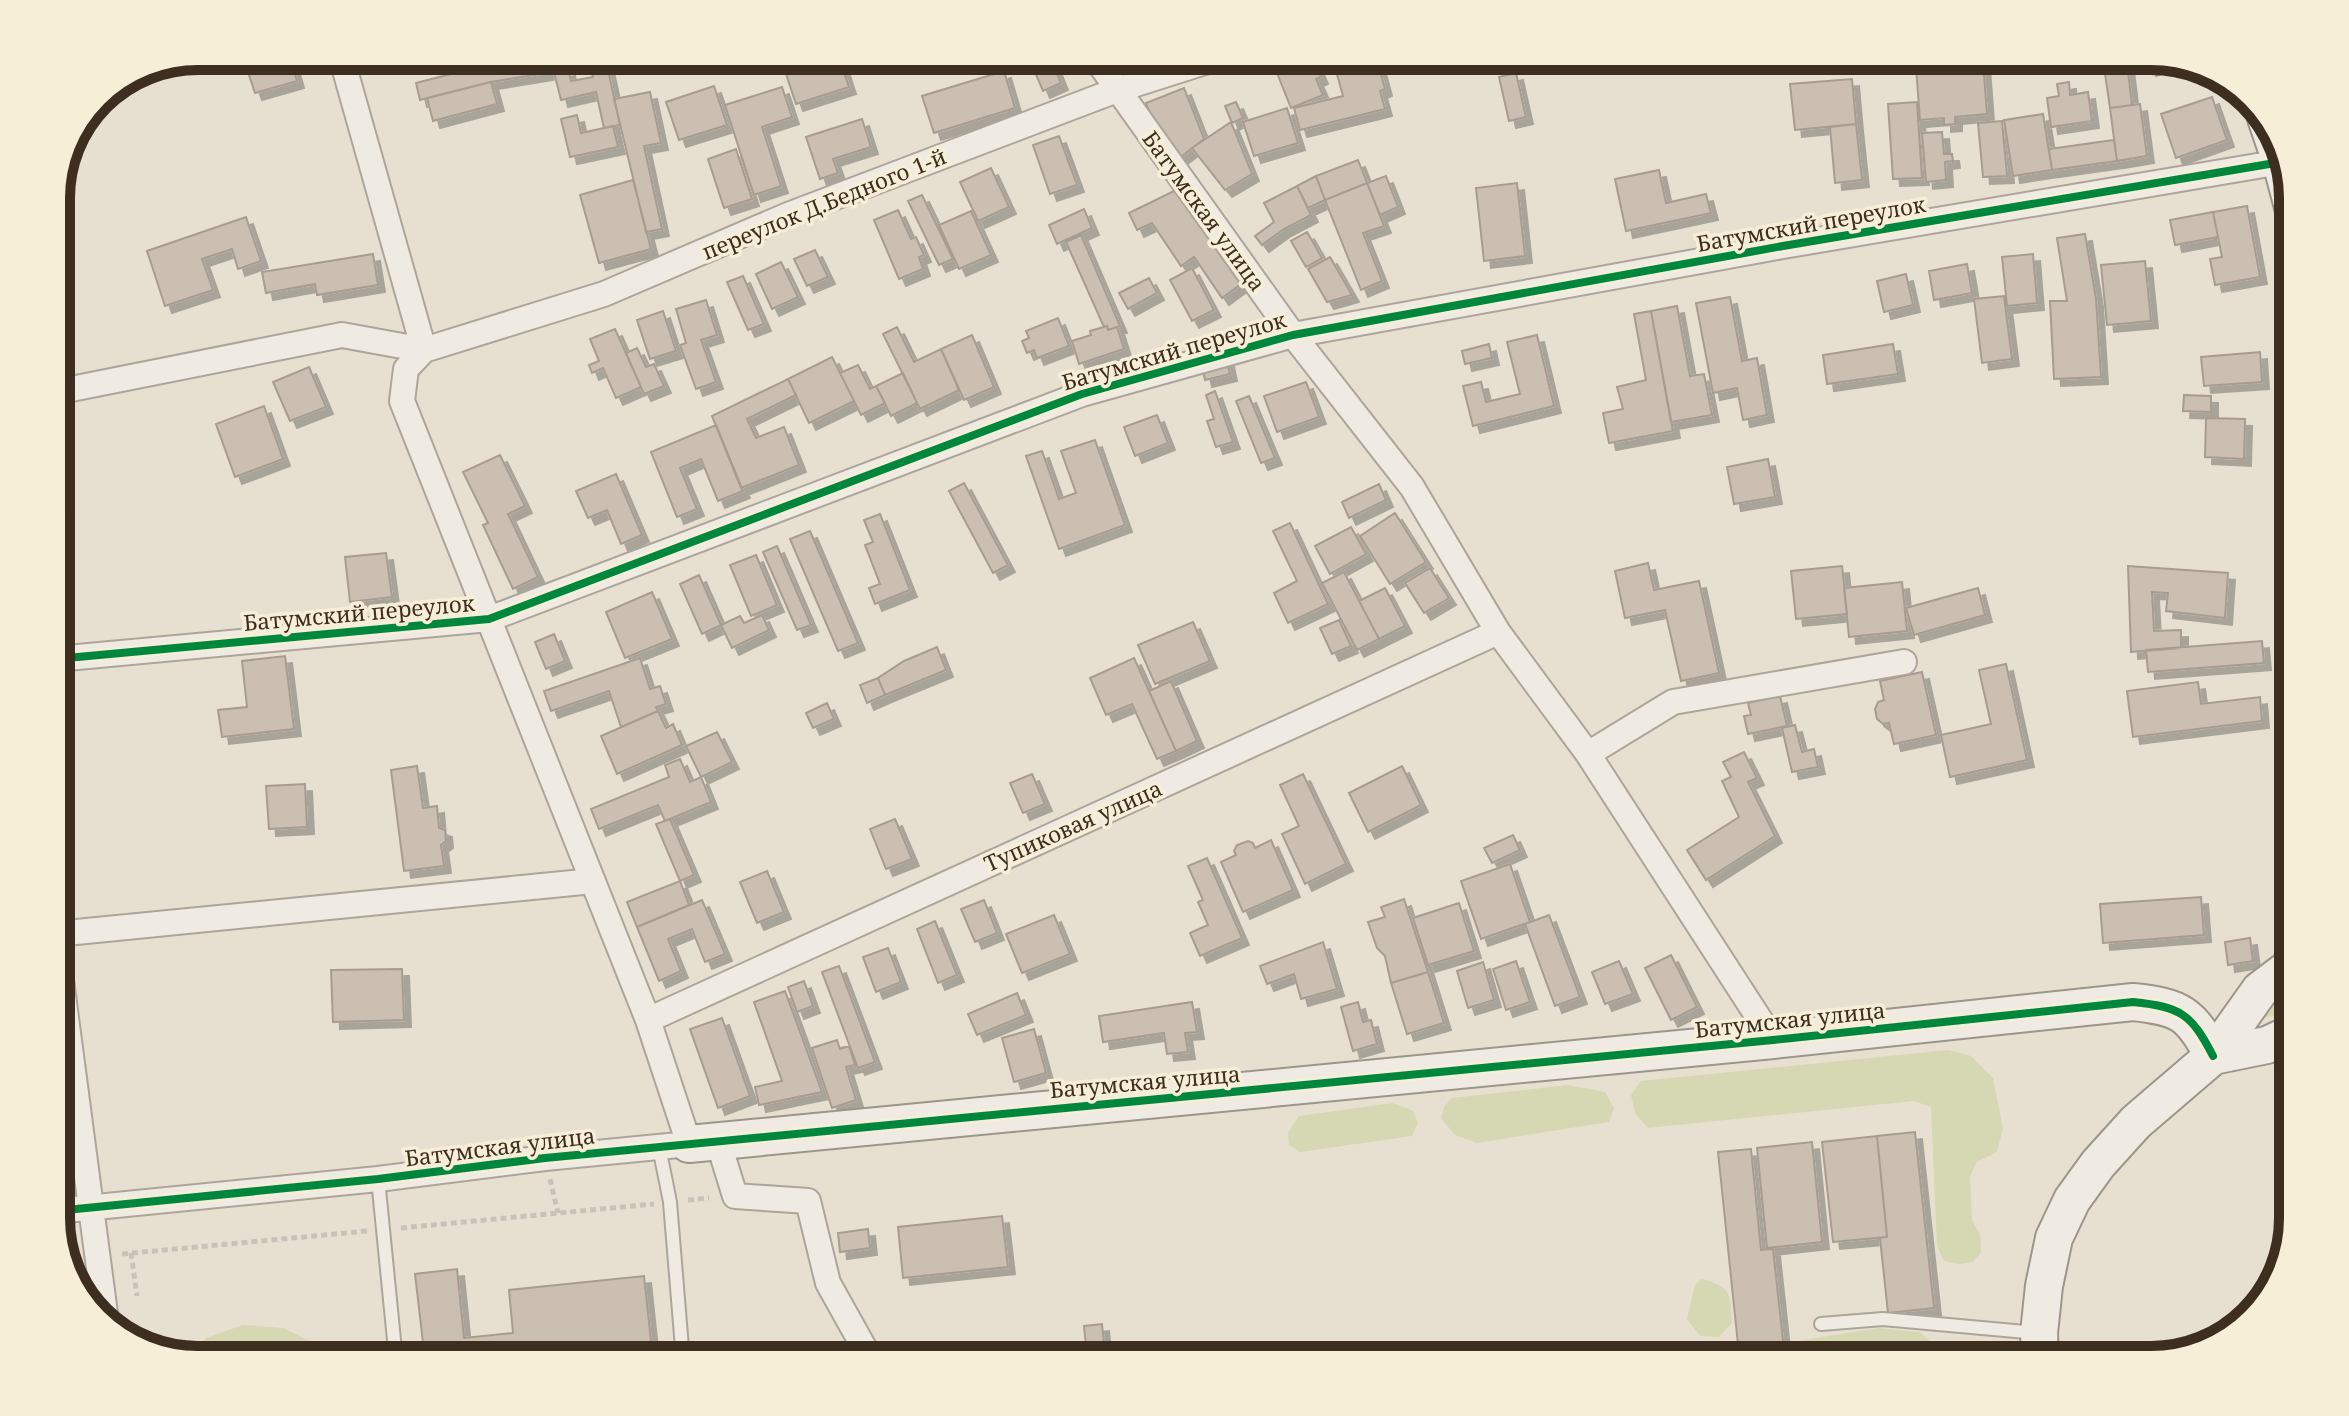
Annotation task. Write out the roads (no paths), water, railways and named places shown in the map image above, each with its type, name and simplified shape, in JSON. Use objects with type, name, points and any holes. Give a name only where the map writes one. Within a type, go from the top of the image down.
[{"type":"street","points":[[345,70],[424,350]]},
{"type":"street","name":"Батумская улица","points":[[1103,70],[1293,335],[1412,487],[1498,632],[1588,754],[1773,1040]]},
{"type":"street","name":"переулок Д.Бедного 1-й","points":[[424,350],[604,294],[788,215],[1117,90],[1180,70]]},
{"type":"street","name":"Батумский переулок","points":[[70,658],[489,619],[1082,394],[1293,335],[1783,246],[2274,163]]},
{"type":"street","points":[[70,389],[342,335],[424,350]]},
{"type":"street","points":[[424,350],[406,369],[402,401],[648,1020],[689,1144],[735,1196],[808,1201],[828,1283],[863,1346]]},
{"type":"street","name":"Тупиковая улица","points":[[648,1020],[1498,632]]},
{"type":"street","points":[[1588,754],[1673,702],[1904,662]]},
{"type":"street","points":[[70,933],[593,881]]},
{"type":"street","points":[[2039,1346],[2044,1286],[2054,1238],[2072,1200],[2098,1164],[2136,1122],[2213,1056],[2260,990],[2279,976]]},
{"type":"street","name":"Батумская улица","points":[[70,1209],[378,1179],[545,1158],[1773,1040],[2133,1002],[2161,1005],[2183,1014],[2200,1030],[2213,1056]]},
{"type":"street","points":[[2213,1056],[2267,1045],[2279,1039]]},
{"type":"street","points":[[70,1051],[104,1305]]},
{"type":"lane","points":[[682,1346],[670,1202],[689,1144]]},
{"type":"lane","points":[[378,1179],[395,1346]]},
{"type":"lane","points":[[1821,1324],[1883,1319],[2033,1346]]}]
